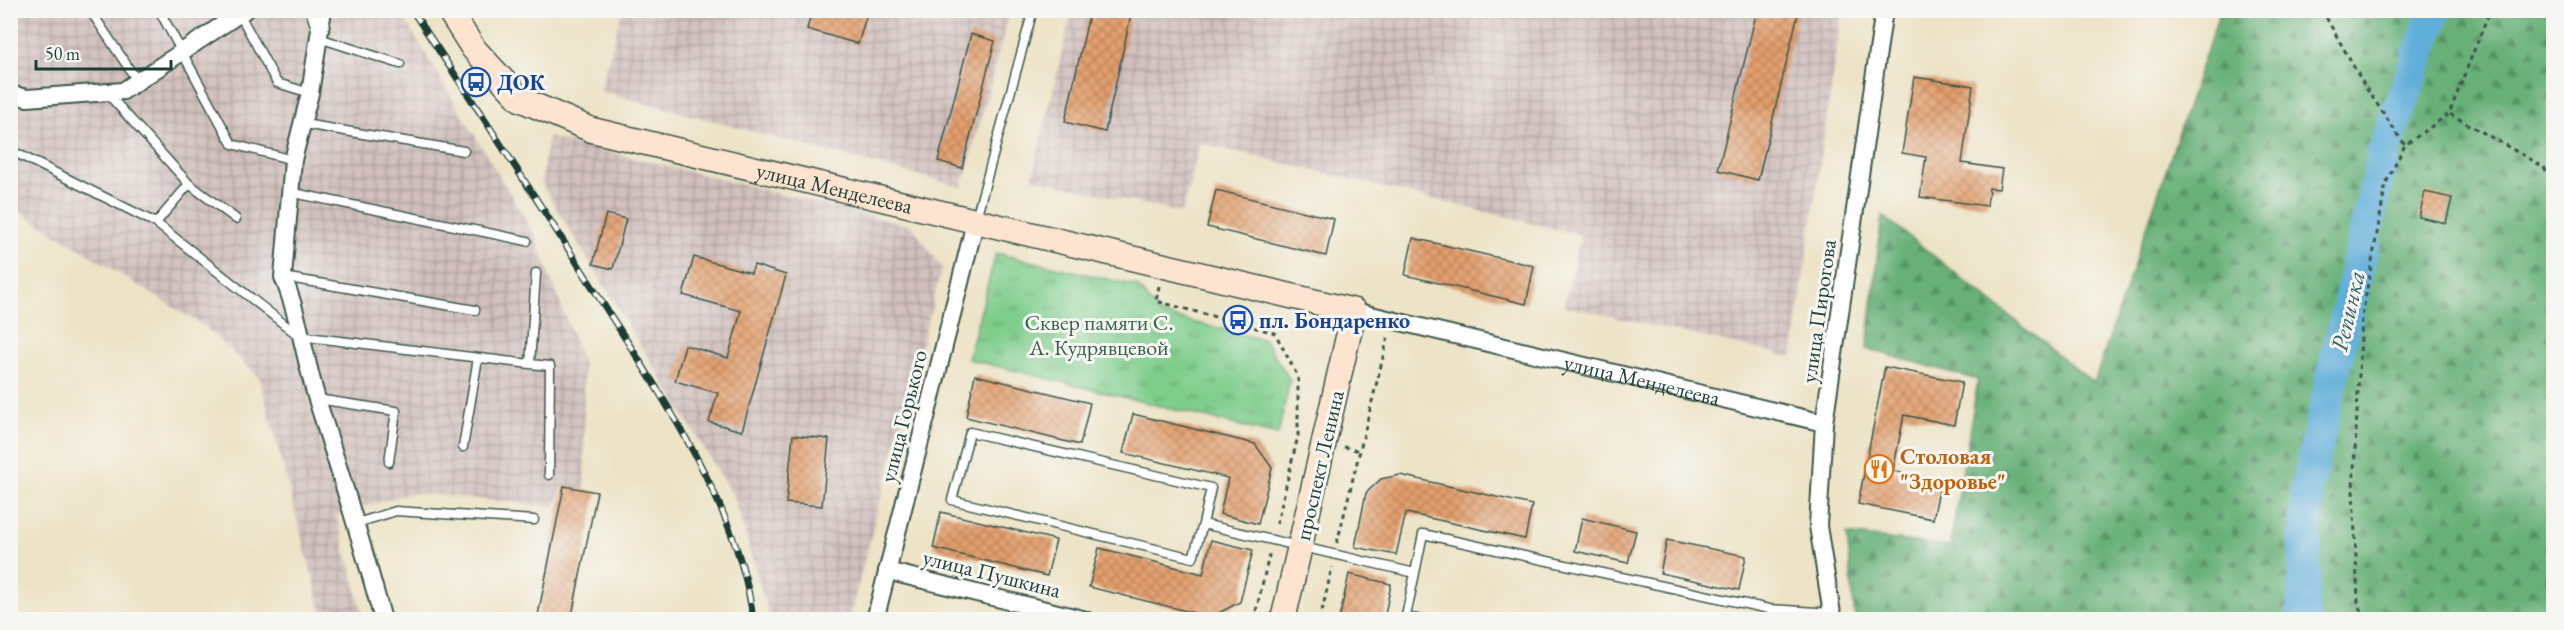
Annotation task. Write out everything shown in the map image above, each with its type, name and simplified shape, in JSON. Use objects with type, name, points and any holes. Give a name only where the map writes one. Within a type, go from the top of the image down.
[{"type":"main road","name":"улица Менделеева","points":[[449,10],[473,48],[520,99],[592,130],[975,223],[1354,311]]},
{"type":"main road","name":"проспект Ленина","points":[[1283,620],[1354,311]]},
{"type":"street","points":[[323,10],[310,93],[293,160],[288,192],[283,277],[290,294],[317,399],[357,523],[383,620]]},
{"type":"street","name":"улица Пирогова","points":[[1833,616],[1818,526],[1824,423],[1884,10]]},
{"type":"street","points":[[10,94],[27,98],[123,92],[240,12]]},
{"type":"street","name":"улица Горького","points":[[875,620],[975,223]]},
{"type":"street","name":"улица Менделеева","points":[[1354,311],[1824,423]]},
{"type":"street","name":"улица Пушкина","points":[[887,571],[1086,620]]},
{"type":"lane","points":[[90,10],[138,82]]},
{"type":"lane","points":[[159,10],[232,144],[293,160]]},
{"type":"lane","points":[[310,10],[319,38],[400,64]]},
{"type":"lane","points":[[975,223],[1033,10]]},
{"type":"lane","points":[[240,12],[277,83],[310,93]]},
{"type":"lane","points":[[107,93],[189,184],[236,219]]},
{"type":"lane","points":[[303,124],[464,150]]},
{"type":"lane","points":[[10,150],[156,224],[299,336],[550,366],[549,475]]},
{"type":"lane","points":[[156,224],[189,184]]},
{"type":"lane","points":[[288,192],[527,241]]},
{"type":"lane","points":[[530,364],[536,273]]},
{"type":"lane","points":[[283,277],[474,310]]},
{"type":"lane","points":[[464,447],[478,358]]},
{"type":"lane","points":[[317,399],[396,411],[389,462]]},
{"type":"lane","points":[[970,432],[1211,488],[1203,524],[1193,558],[952,500],[970,432]]},
{"type":"lane","points":[[357,523],[396,511],[534,520]]},
{"type":"lane","points":[[1203,524],[1415,573]]},
{"type":"lane","points":[[1421,620],[1406,616],[1423,534],[1769,609],[1833,616]]},
{"type":"path","points":[[2322,10],[2364,85],[2404,144]]},
{"type":"path","points":[[2363,620],[2358,602],[2353,489],[2362,317],[2386,183],[2404,144],[2450,114],[2490,10]]},
{"type":"path","points":[[2450,114],[2544,167],[2553,184]]},
{"type":"path","points":[[1163,266],[1156,301],[1275,333],[1298,377],[1298,436],[1254,620]]},
{"type":"path","points":[[1320,620],[1392,321]]},
{"type":"shaded area","points":[[10,11],[400,11],[534,234],[583,364],[585,490],[562,489],[555,506],[410,493],[336,515],[364,619],[324,619],[259,377],[207,328],[11,206]]},
{"type":"shaded area","points":[[622,11],[1010,11],[962,187],[600,91]]},
{"type":"shaded area","points":[[1072,11],[1842,11],[1792,357],[1564,306],[1581,235],[1200,143],[1182,213],[1032,178]]},
{"type":"shaded area","points":[[548,137],[912,226],[942,268],[849,619],[770,619],[734,497],[541,183]]},
{"type":"green space","points":[[2220,11],[2553,11],[2553,619],[1855,619],[1847,534],[1950,546],[1978,380],[1867,349],[1882,215],[2094,383]]},
{"type":"green space","name":"Сквер памяти С. А. Кудрявцевой","points":[[996,253],[1137,286],[1160,314],[1265,340],[1290,380],[1278,435],[968,359]]},
{"type":"building","points":[[812,10],[868,10],[858,44],[807,29]]},
{"type":"building","points":[[1090,10],[1132,10],[1105,132],[1065,122]]},
{"type":"building","points":[[1757,10],[1799,10],[1758,180],[1718,170]]},
{"type":"building","points":[[971,34],[995,41],[962,168],[938,161]]},
{"type":"building","points":[[1914,77],[1973,86],[1962,163],[2002,169],[1999,189],[1989,188],[1987,206],[1920,197],[1926,157],[1902,153]]},
{"type":"building","points":[[1216,190],[1334,219],[1326,256],[1207,227]]},
{"type":"building","points":[[2425,192],[2452,198],[2446,223],[2419,217]]},
{"type":"building","points":[[606,214],[626,219],[613,269],[593,264]]},
{"type":"building","points":[[1413,238],[1534,266],[1526,304],[1405,275]]},
{"type":"building","points":[[694,257],[751,273],[754,265],[786,275],[742,431],[709,422],[718,393],[675,381],[685,345],[728,358],[741,311],[683,295]]},
{"type":"building","points":[[1885,367],[1962,382],[1954,425],[1904,415],[1893,471],[1941,481],[1933,519],[1858,504]]},
{"type":"building","points":[[975,375],[1090,403],[1080,445],[966,417]]},
{"type":"building","points":[[1133,414],[1255,444],[1272,468],[1258,524],[1220,514],[1228,478],[1123,453]]},
{"type":"building","points":[[793,435],[829,439],[822,506],[786,503]]},
{"type":"building","points":[[1400,475],[1532,505],[1525,539],[1406,513],[1396,555],[1355,547],[1366,493],[1381,479]]},
{"type":"building","points":[[564,486],[597,492],[571,620],[537,620]]},
{"type":"building","points":[[941,512],[1056,540],[1047,576],[933,548]]},
{"type":"building","points":[[1582,518],[1636,531],[1628,563],[1575,551]]},
{"type":"building","points":[[1211,540],[1253,550],[1240,602],[1211,617],[1089,587],[1099,548],[1203,574]]},
{"type":"building","points":[[1667,540],[1746,556],[1739,590],[1660,573]]},
{"type":"building","points":[[1349,574],[1391,584],[1384,620],[1339,620]]},
{"type":"waterway","name":"Репинка","points":[[2303,620],[2307,488],[2385,148],[2435,10]]},
{"type":"railway","points":[[412,10],[577,263],[647,373],[694,453],[715,495],[732,537],[745,578],[753,620]]},
{"type":"place","name":"ДОК","points":[[476,82]]},
{"type":"place","name":"пл. Бондаренко","points":[[1238,320]]},
{"type":"place","name":"Столовая \"Здоровье\"","points":[[1879,469]]}]
